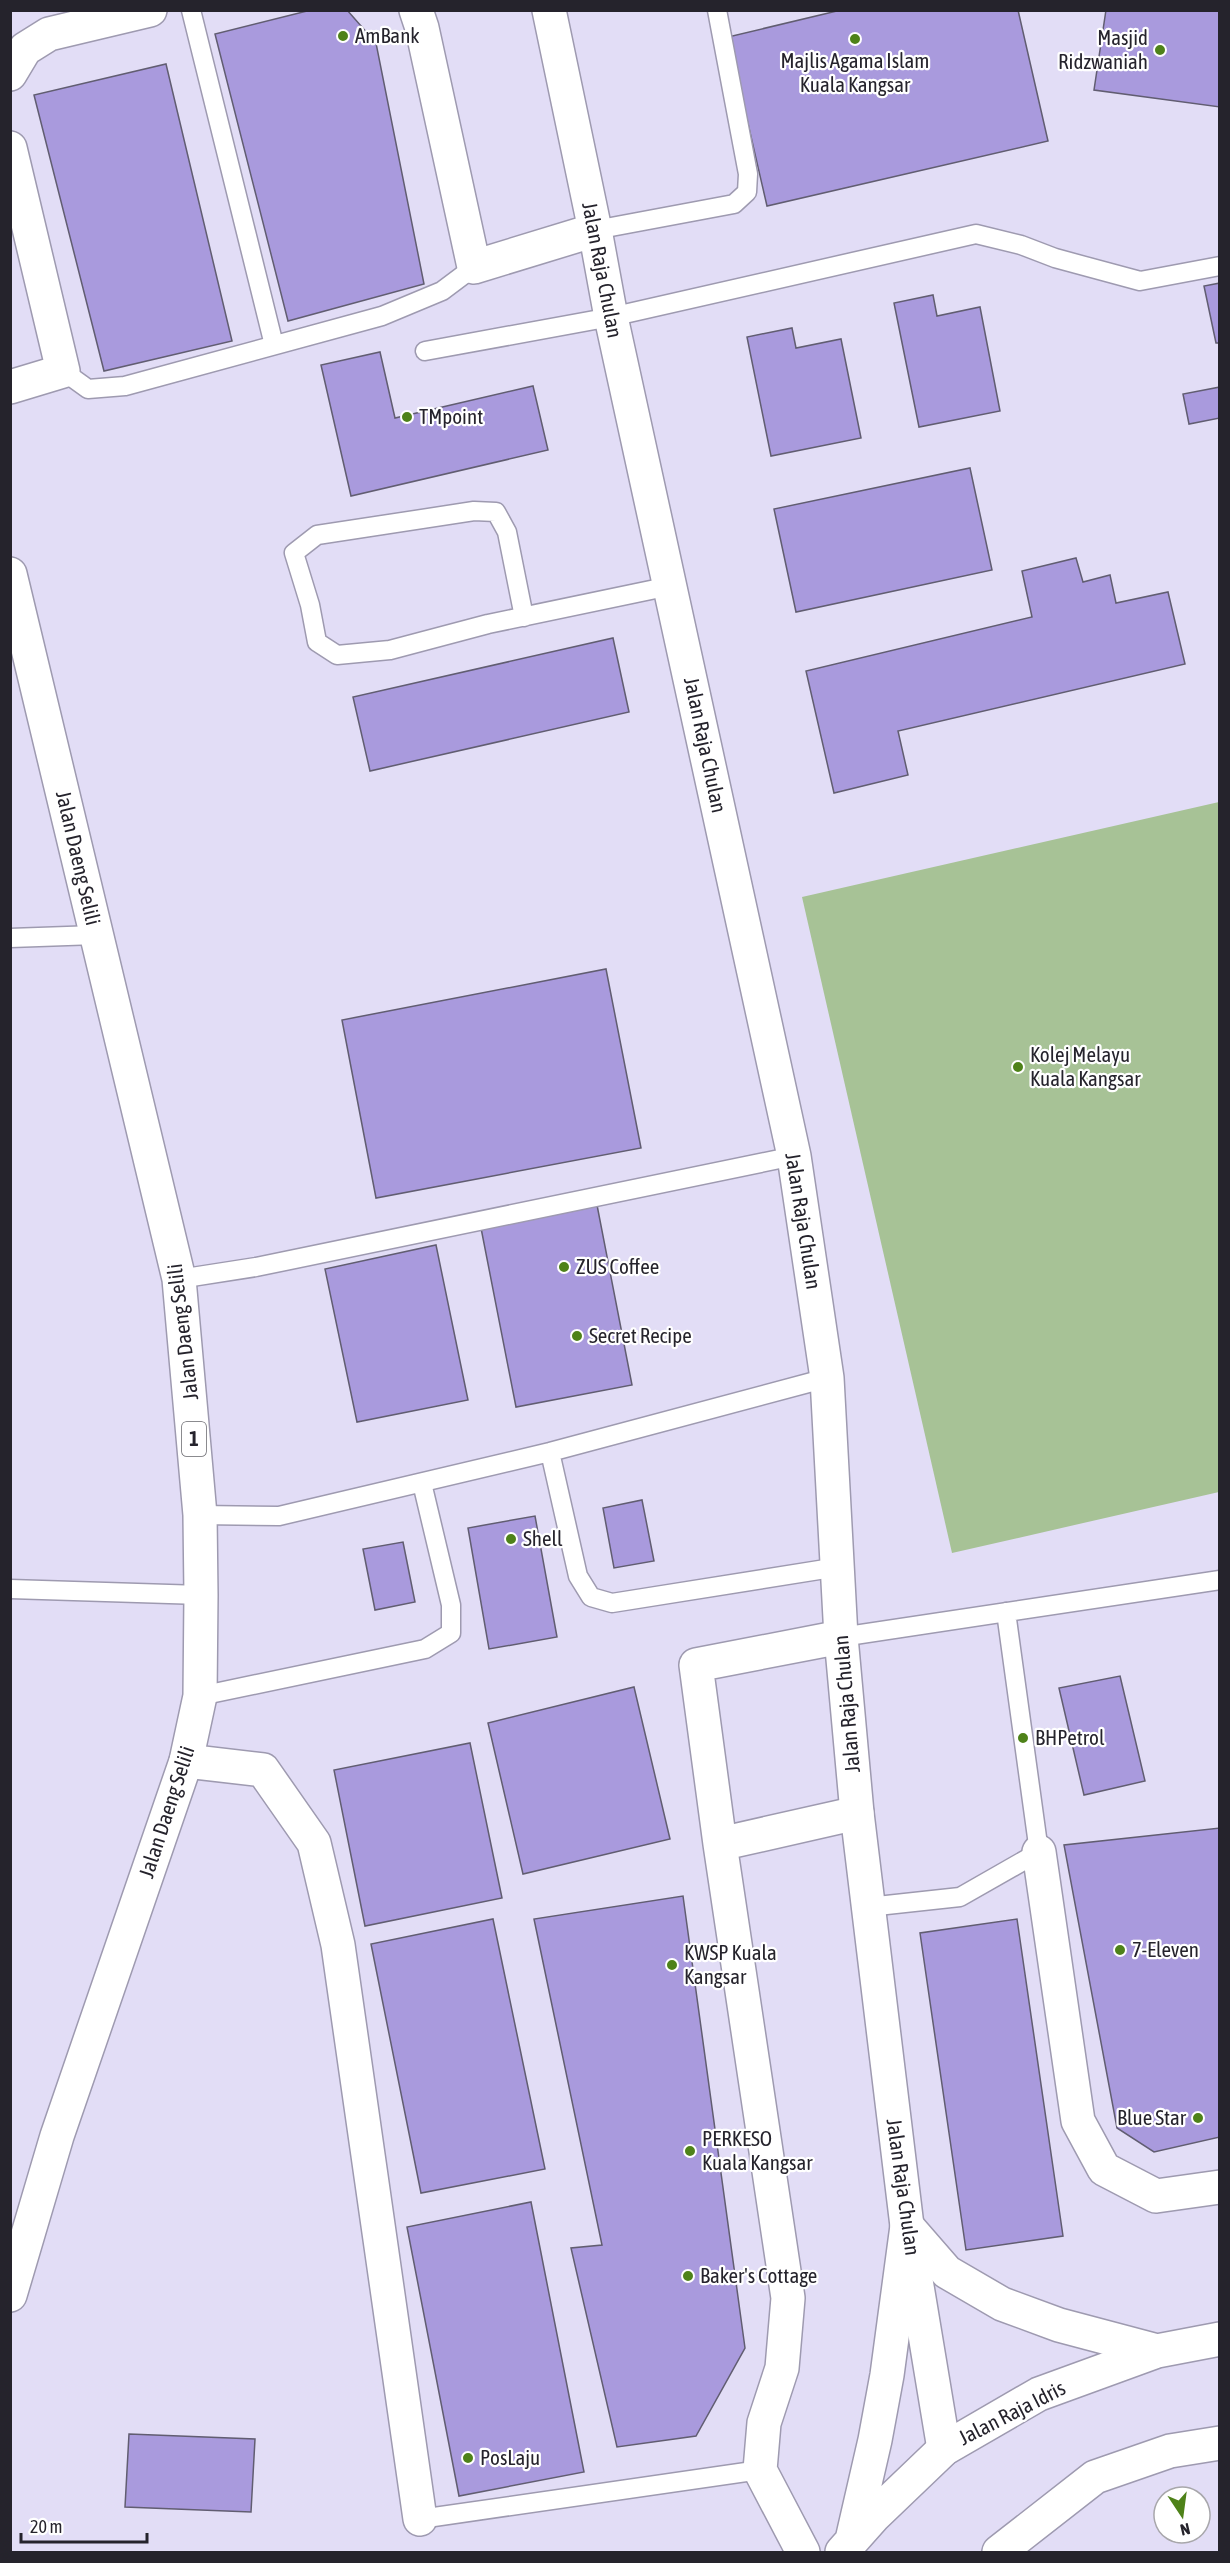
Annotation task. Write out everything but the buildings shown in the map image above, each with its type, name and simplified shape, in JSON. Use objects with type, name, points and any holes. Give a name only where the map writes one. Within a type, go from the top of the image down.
[{"type":"main road","points":[[10,74],[25,50],[50,34],[150,10]]},
{"type":"main road","points":[[416,10],[422,28],[474,267],[595,230]]},
{"type":"main road","name":"Jalan Raja Chulan","points":[[549,10],[595,230],[610,316],[794,1156],[827,1378],[841,1637],[857,1814],[907,2226],[944,2449]]},
{"type":"main road","points":[[10,148],[63,371],[10,387]]},
{"type":"main road","name":"Jalan Daeng Selili","points":[[10,574],[179,1279],[200,1515],[201,1595],[200,1696],[186,1761],[57,2136],[10,2295]]},
{"type":"main road","points":[[803,2553],[760,2470],[764,2423],[782,2368],[788,2298],[720,1844],[696,1665],[841,1637]]},
{"type":"main road","points":[[186,1761],[263,1770],[314,1843],[338,1945],[420,2519]]},
{"type":"main road","points":[[720,1844],[857,1814]]},
{"type":"main road","points":[[1039,1852],[1078,2121],[1104,2169],[1156,2196],[1220,2187]]},
{"type":"main road","points":[[907,2226],[947,2272],[1002,2304],[1059,2325],[1157,2351]]},
{"type":"main road","points":[[847,2547],[879,2418],[907,2226]]},
{"type":"main road","name":"Jalan Raja Idris","points":[[847,2547],[944,2449],[1039,2394],[1157,2351],[1220,2339]]},
{"type":"main road","points":[[999,2553],[1095,2477],[1170,2451],[1220,2444]]},
{"type":"lane","points":[[191,10],[273,345]]},
{"type":"lane","points":[[595,230],[734,204],[747,192],[748,174],[717,10]]},
{"type":"lane","points":[[425,351],[610,316],[976,234],[1140,280],[1220,267]]},
{"type":"lane","points":[[63,371],[88,389],[125,386],[382,316],[442,291],[474,267]]},
{"type":"lane","points":[[524,617],[507,532],[496,512],[474,511],[317,535],[294,553],[310,605],[317,642],[337,656],[390,650],[524,617],[670,586]]},
{"type":"lane","points":[[10,938],[96,934]]},
{"type":"lane","points":[[179,1279],[256,1268],[794,1156]]},
{"type":"lane","points":[[200,1515],[279,1516],[550,1452],[827,1378]]},
{"type":"lane","points":[[550,1452],[578,1576],[591,1597],[612,1603],[838,1567]]},
{"type":"lane","points":[[200,1696],[425,1649],[451,1633],[451,1605],[422,1483]]},
{"type":"lane","points":[[841,1637],[1220,1580]]},
{"type":"lane","points":[[10,1589],[201,1595]]},
{"type":"lane","points":[[868,1907],[960,1897],[1039,1852],[1006,1612]]},
{"type":"lane","points":[[420,2519],[760,2470]]},
{"type":"green space","points":[[1219,802],[1219,1492],[952,1553],[802,897]]},
{"type":"place","name":"AmBank","points":[[343,36]]},
{"type":"place","name":"Majlis Agama Islam Kuala Kangsar","points":[[855,39]]},
{"type":"place","name":"Masjid Ridzwaniah","points":[[1160,50]]},
{"type":"place","name":"TMpoint","points":[[407,417]]},
{"type":"place","name":"Kolej Melayu Kuala Kangsar","points":[[1018,1067]]},
{"type":"place","name":"ZUS Coffee","points":[[564,1267]]},
{"type":"place","name":"Secret Recipe","points":[[577,1336]]},
{"type":"place","name":"Shell","points":[[511,1539]]},
{"type":"place","name":"BHPetrol","points":[[1023,1738]]},
{"type":"place","name":"7-Eleven","points":[[1120,1950]]},
{"type":"place","name":"KWSP Kuala Kangsar","points":[[672,1965]]},
{"type":"place","name":"Blue Star","points":[[1198,2118]]},
{"type":"place","name":"PERKESO Kuala Kangsar","points":[[690,2151]]},
{"type":"place","name":"Baker's Cottage","points":[[688,2276]]},
{"type":"place","name":"PosLaju","points":[[468,2458]]}]
